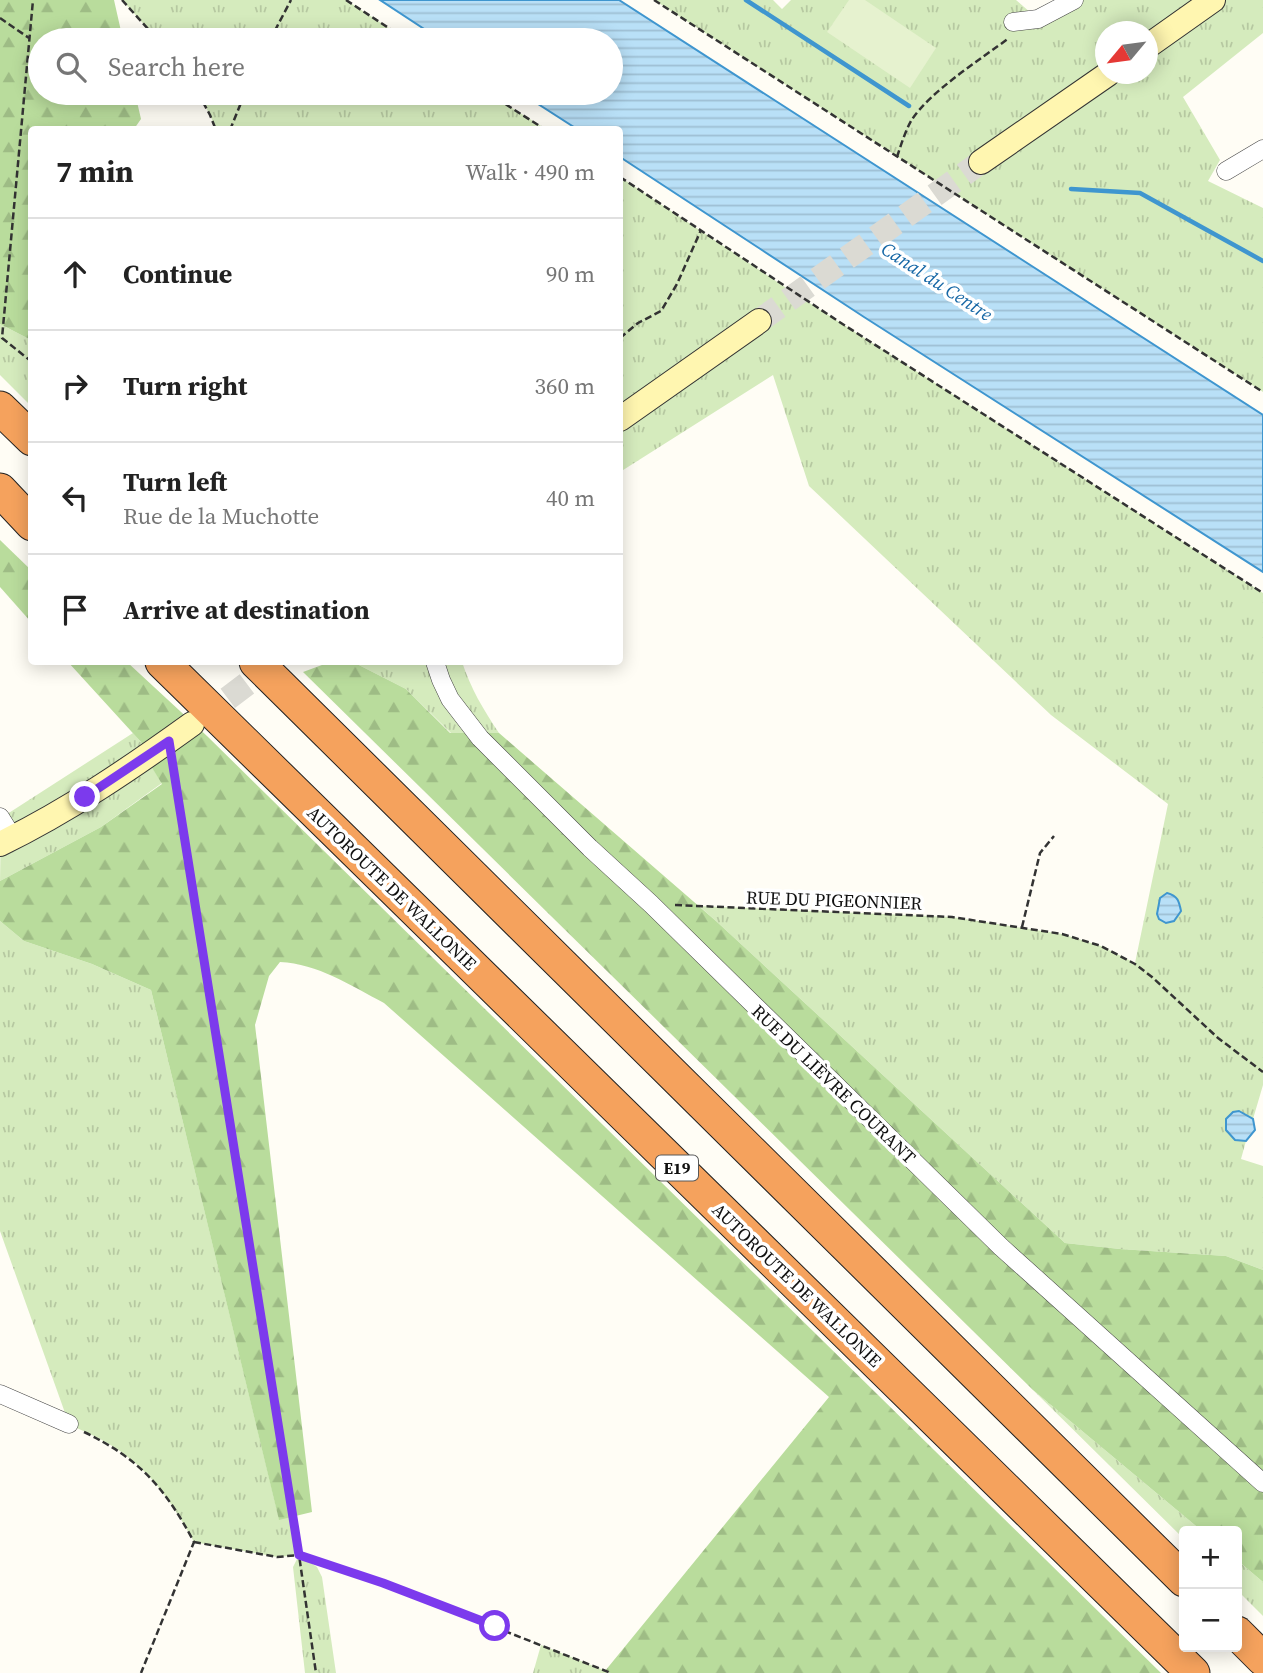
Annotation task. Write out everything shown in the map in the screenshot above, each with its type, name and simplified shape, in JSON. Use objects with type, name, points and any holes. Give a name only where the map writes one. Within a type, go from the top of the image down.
[{"type":"highway","points":[[0,408],[28,435]]},
{"type":"highway","points":[[0,490],[28,520]]},
{"type":"highway","points":[[0,514],[28,538]]},
{"type":"highway","name":"AUTOROUTE DE WALLONIE","points":[[165,665],[1193,1673]]},
{"type":"highway","points":[[259,665],[1179,1575]]},
{"type":"highway","points":[[1242,1638],[1263,1659]]},
{"type":"street","points":[[1013,22],[1038,19],[1074,0]]},
{"type":"street","points":[[1158,38],[1213,0]]},
{"type":"street","points":[[981,162],[1095,83]]},
{"type":"street","points":[[1226,171],[1263,149]]},
{"type":"street","points":[[623,417],[759,321]]},
{"type":"street","name":"RUE DU LIÈVRE COURANT","points":[[436,665],[450,699],[480,738],[590,848],[651,904],[1001,1247],[1263,1483]]},
{"type":"street","points":[[0,817],[7,841],[85,797],[192,724]]},
{"type":"street","points":[[0,1394],[69,1424]]},
{"type":"path","points":[[30,28],[33,0]]},
{"type":"path","points":[[122,0],[147,28]]},
{"type":"path","points":[[276,28],[291,0]]},
{"type":"path","points":[[346,0],[389,28]]},
{"type":"path","points":[[654,0],[1263,392]]},
{"type":"path","points":[[0,18],[28,38]]},
{"type":"path","points":[[897,157],[912,120],[923,106],[950,82],[1010,38],[1013,22]]},
{"type":"path","points":[[28,50],[1,336],[28,359]]},
{"type":"path","points":[[205,105],[214,126]]},
{"type":"path","points":[[232,126],[240,105]]},
{"type":"path","points":[[506,105],[539,126]]},
{"type":"path","points":[[623,179],[841,323],[1263,593]]},
{"type":"path","points":[[623,336],[638,323],[661,311],[677,284],[701,230]]},
{"type":"path","points":[[169,741],[316,1673]]},
{"type":"path","points":[[1022,928],[1040,853],[1054,836]]},
{"type":"path","name":"RUE DU PIGEONNIER","points":[[651,904],[953,917],[1062,934],[1101,946],[1122,956],[1152,977],[1218,1038],[1263,1072]]},
{"type":"path","points":[[69,1424],[108,1443],[144,1470],[174,1507],[194,1542]]},
{"type":"path","points":[[194,1542],[277,1557],[299,1555],[383,1583],[611,1673]]},
{"type":"path","points":[[141,1673],[194,1542]]},
{"type":"green space","points":[[0,0],[114,0],[120,28],[28,28],[28,105],[138,105],[141,119],[136,126],[28,126],[28,338],[0,324]]},
{"type":"green space","points":[[122,0],[346,0],[389,28],[147,28]]},
{"type":"green space","points":[[654,0],[773,0],[782,9],[791,0],[1016,0],[1038,19],[1074,0],[1263,0],[1263,33],[1183,97],[1220,160],[1208,181],[1263,208],[1263,392]]},
{"type":"green space","points":[[849,0],[865,0],[936,48],[910,88],[827,32]]},
{"type":"green space","points":[[205,105],[507,105],[541,126],[215,126]]},
{"type":"green space","points":[[623,179],[797,295],[1263,593],[1263,1085],[1253,1119],[1255,1130],[1246,1141],[1241,1159],[1263,1166],[1263,1270],[1226,1256],[1065,1243],[699,906],[952,917],[1062,934],[1101,946],[1135,963],[1168,804],[1051,715],[809,486],[773,375],[623,470]]},
{"type":"green space","points":[[0,324],[28,338],[28,403],[0,375]]},
{"type":"green space","points":[[0,540],[28,567],[28,619],[0,587]]},
{"type":"green space","points":[[71,665],[130,665],[207,736],[1161,1673],[605,1671],[829,1397],[384,1003],[321,971],[280,962],[269,976],[255,1025],[312,1512],[279,1520],[151,990],[92,964],[24,941],[0,921],[0,881],[101,827],[162,784],[146,758],[141,742]]},
{"type":"green space","points":[[322,665],[359,665],[406,689],[450,733],[499,733],[716,921],[1065,1243],[1226,1256],[1263,1270],[1263,1582],[1242,1564],[1242,1526],[1196,1526],[1033,1390],[303,672]]},
{"type":"green space","points":[[359,665],[463,665],[478,699],[499,733],[451,733],[406,689]]},
{"type":"green space","points":[[133,733],[141,742],[146,758],[162,783],[101,827],[0,881],[1,818]]},
{"type":"green space","points":[[0,921],[24,941],[92,964],[151,990],[279,1519],[293,1516],[299,1555],[277,1557],[194,1542],[177,1513],[148,1475],[123,1453],[69,1424],[0,1231]]},
{"type":"green space","points":[[1033,1390],[1196,1526],[1179,1526],[1179,1534]]},
{"type":"green space","points":[[299,1555],[317,1567],[322,1577],[336,1673],[305,1673],[293,1567]]},
{"type":"green space","points":[[1242,1564],[1263,1582],[1263,1616],[1242,1595]]},
{"type":"green space","points":[[541,1645],[611,1673],[533,1673]]},
{"type":"water","name":"Canal du Centre","points":[[380,0],[619,0],[1263,415],[1263,572],[864,317],[623,159],[623,126],[572,126],[540,105],[623,105],[623,28],[423,28]]},
{"type":"water","points":[[1167,893],[1177,899],[1181,911],[1174,921],[1166,923],[1159,919],[1157,914],[1160,898]]},
{"type":"water","points":[[1239,1111],[1253,1119],[1255,1130],[1246,1141],[1235,1140],[1226,1130],[1226,1119],[1233,1112]]},
{"type":"waterway","points":[[746,0],[909,106]]},
{"type":"waterway","points":[[1071,189],[1140,193],[1263,261]]},
{"type":"tunnel","points":[[759,321],[981,162]]},
{"type":"tunnel","points":[[199,720],[272,665]]},
{"type":"route","points":[[85,797],[169,741],[299,1555],[383,1583],[495,1626]]}]
